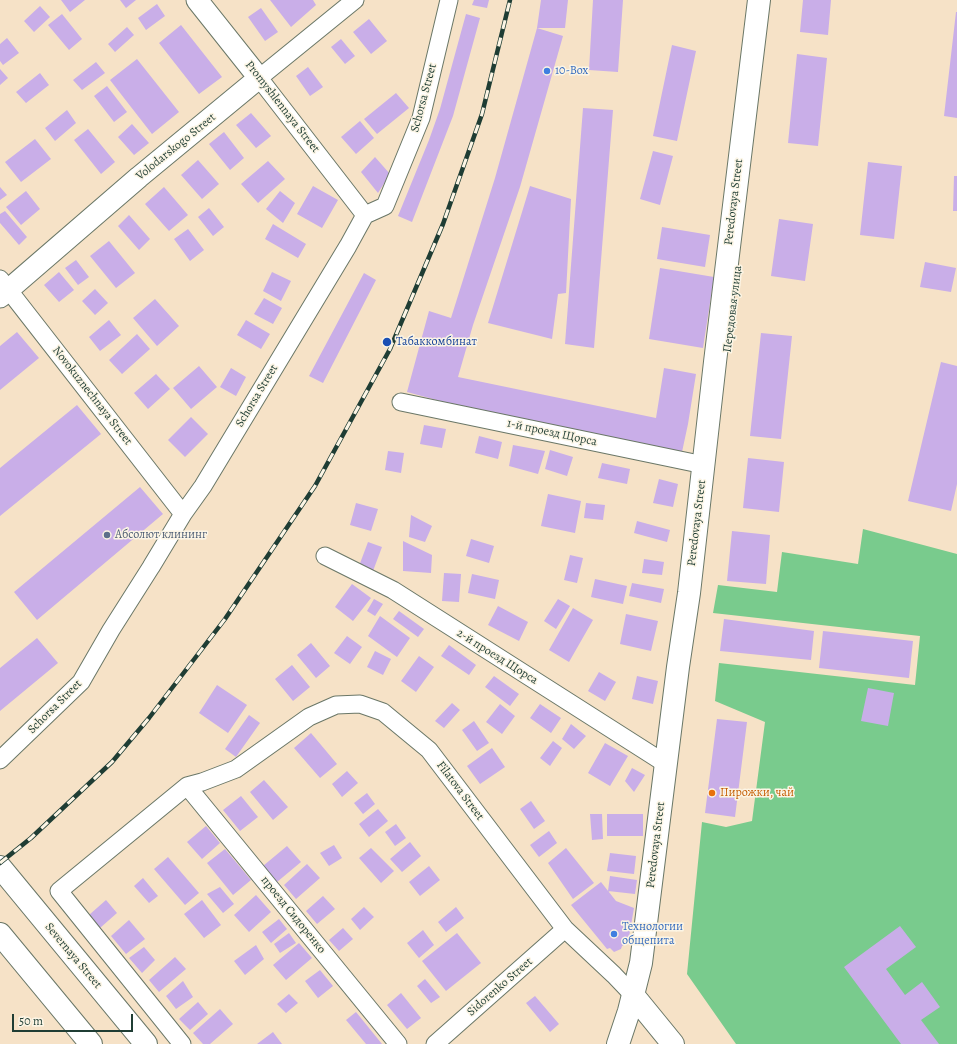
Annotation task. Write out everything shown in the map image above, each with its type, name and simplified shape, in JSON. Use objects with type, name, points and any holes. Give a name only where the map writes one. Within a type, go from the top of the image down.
[{"type":"main road","name":"Peredovaya Street","points":[[632,1044],[666,764],[689,593],[733,205],[759,0]]},
{"type":"main road","name":"Передовая улица","points":[[636,1009],[651,967],[772,0]]},
{"type":"main road","name":"Severnaya Street","points":[[0,867],[146,1044]]},
{"type":"main road","points":[[0,934],[91,1044]]},
{"type":"main road","name":"Peredovaya Street","points":[[618,1044],[636,1009]]},
{"type":"main road","points":[[636,1009],[655,1044]]},
{"type":"main road","name":"Filatova Street","points":[[636,1009],[673,1044]]},
{"type":"street","name":"Promyshlennaya Street","points":[[197,0],[366,215]]},
{"type":"street","name":"Volodarskogo Street","points":[[3,288],[354,0]]},
{"type":"street","name":"Schorsa Street","points":[[0,760],[81,682],[111,630],[183,514],[207,479],[366,215],[385,206],[421,118],[448,0]]},
{"type":"street","name":"Novokuznechnaya Street","points":[[3,288],[183,514]]},
{"type":"street","name":"1-й проезд Щорса","points":[[401,402],[704,465]]},
{"type":"street","name":"2-й проезд Щорса","points":[[325,556],[393,590],[666,764]]},
{"type":"street","name":"Filatova Street","points":[[187,786],[202,782],[236,768],[309,717],[336,705],[360,704],[383,712],[429,750],[565,929],[614,975],[636,1009]]},
{"type":"street","points":[[182,1044],[59,891],[187,786]]},
{"type":"street","name":"проезд Сидоренко","points":[[187,786],[398,1044]]},
{"type":"street","name":"Sidorenko Street","points":[[434,1044],[565,929]]},
{"type":"green space","points":[[863,529],[957,554],[957,1044],[736,1044],[687,974],[702,822],[726,827],[752,821],[765,722],[715,701],[719,663],[915,685],[920,636],[713,613],[718,585],[777,592],[782,552],[858,564]]},
{"type":"building","points":[[61,0],[85,0],[70,12]]},
{"type":"building","points":[[120,0],[136,0],[126,8]]},
{"type":"building","points":[[270,0],[313,0],[316,5],[291,27]]},
{"type":"building","points":[[474,0],[489,0],[487,8],[472,5]]},
{"type":"building","points":[[541,0],[568,0],[565,28],[537,28]]},
{"type":"building","points":[[593,0],[623,0],[618,72],[589,70]]},
{"type":"building","points":[[803,0],[831,0],[828,35],[800,32]]},
{"type":"building","points":[[157,4],[165,16],[146,30],[138,18]]},
{"type":"building","points":[[40,6],[50,17],[34,32],[24,21]]},
{"type":"building","points":[[261,8],[278,32],[265,41],[248,17]]},
{"type":"building","points":[[957,12],[957,118],[944,116]]},
{"type":"building","points":[[62,14],[82,39],[69,50],[48,25]]},
{"type":"building","points":[[466,14],[480,18],[453,116],[412,222],[398,216],[440,109]]},
{"type":"building","points":[[369,19],[387,41],[371,54],[353,32]]},
{"type":"building","points":[[181,25],[222,77],[199,94],[159,43]]},
{"type":"building","points":[[127,27],[134,35],[115,52],[108,44]]},
{"type":"building","points":[[537,28],[563,36],[520,187],[473,325],[458,377],[656,418],[664,368],[696,374],[682,452],[451,404],[407,392],[429,311],[451,318],[495,178]]},
{"type":"building","points":[[7,38],[19,53],[3,65],[0,61],[0,44]]},
{"type":"building","points":[[341,39],[355,56],[345,64],[331,47]]},
{"type":"building","points":[[672,45],[696,51],[677,141],[653,136]]},
{"type":"building","points":[[797,54],[827,58],[818,146],[788,143]]},
{"type":"building","points":[[137,59],[179,112],[152,134],[110,80]]},
{"type":"building","points":[[96,62],[105,73],[82,90],[73,80]]},
{"type":"building","points":[[308,67],[323,87],[310,96],[296,76]]},
{"type":"building","points":[[0,69],[8,78],[0,85]]},
{"type":"building","points":[[40,73],[49,85],[26,103],[16,92]]},
{"type":"building","points":[[107,86],[127,112],[114,122],[94,96]]},
{"type":"building","points":[[396,93],[409,108],[377,134],[364,119]]},
{"type":"building","points":[[583,108],[613,110],[594,348],[565,344]]},
{"type":"building","points":[[67,110],[76,123],[55,141],[45,128]]},
{"type":"building","points":[[251,113],[271,136],[256,148],[236,125]]},
{"type":"building","points":[[360,121],[374,138],[356,154],[341,137]]},
{"type":"building","points":[[132,124],[149,143],[134,155],[118,137]]},
{"type":"building","points":[[88,129],[115,162],[101,174],[74,140]]},
{"type":"building","points":[[224,132],[244,158],[230,170],[209,144]]},
{"type":"building","points":[[35,139],[51,159],[21,182],[5,162]]},
{"type":"building","points":[[653,151],[673,156],[660,205],[640,199]]},
{"type":"building","points":[[375,157],[390,174],[378,193],[361,172]]},
{"type":"building","points":[[198,160],[219,184],[202,199],[181,175]]},
{"type":"building","points":[[268,161],[285,179],[258,203],[241,184]]},
{"type":"building","points":[[868,162],[902,166],[894,239],[860,235]]},
{"type":"building","points":[[954,176],[957,176],[957,211],[953,211]]},
{"type":"building","points":[[313,186],[338,200],[322,228],[297,214]]},
{"type":"building","points":[[530,186],[571,199],[566,293],[558,294],[552,339],[488,323]]},
{"type":"building","points":[[0,187],[7,195],[0,200]]},
{"type":"building","points":[[164,187],[188,215],[169,231],[145,204]]},
{"type":"building","points":[[26,191],[40,209],[21,225],[6,207]]},
{"type":"building","points":[[280,191],[295,203],[283,223],[266,209]]},
{"type":"building","points":[[209,208],[224,227],[213,236],[198,217]]},
{"type":"building","points":[[5,211],[27,237],[19,245],[0,223],[0,214]]},
{"type":"building","points":[[129,215],[150,239],[139,250],[118,226]]},
{"type":"building","points":[[779,219],[813,224],[805,281],[771,276]]},
{"type":"building","points":[[273,224],[306,244],[298,258],[265,239]]},
{"type":"building","points":[[662,227],[710,235],[705,267],[657,259]]},
{"type":"building","points":[[188,229],[204,250],[190,261],[174,239]]},
{"type":"building","points":[[109,241],[135,273],[116,288],[90,256]]},
{"type":"building","points":[[76,260],[89,277],[78,285],[65,268]]},
{"type":"building","points":[[925,262],[956,268],[951,292],[920,287]]},
{"type":"building","points":[[660,268],[714,277],[703,348],[649,339]]},
{"type":"building","points":[[59,272],[74,290],[59,302],[44,285]]},
{"type":"building","points":[[272,272],[291,281],[281,301],[263,291]]},
{"type":"building","points":[[364,273],[376,280],[323,383],[309,376]]},
{"type":"building","points":[[95,289],[108,303],[95,315],[82,301]]},
{"type":"building","points":[[264,298],[282,308],[273,324],[254,314]]},
{"type":"building","points":[[155,299],[179,326],[157,346],[133,318]]},
{"type":"building","points":[[109,320],[121,335],[100,351],[89,337]]},
{"type":"building","points":[[246,320],[270,334],[261,349],[237,335]]},
{"type":"building","points":[[17,332],[39,358],[0,390],[0,346]]},
{"type":"building","points":[[761,333],[792,336],[781,439],[750,436]]},
{"type":"building","points":[[137,334],[150,349],[122,374],[109,360]]},
{"type":"building","points":[[941,362],[957,366],[957,484],[951,511],[908,501]]},
{"type":"building","points":[[199,366],[217,387],[191,409],[173,388]]},
{"type":"building","points":[[231,368],[246,377],[236,396],[220,387]]},
{"type":"building","points":[[156,374],[170,389],[148,409],[134,393]]},
{"type":"building","points":[[77,405],[101,434],[0,516],[0,468]]},
{"type":"building","points":[[191,417],[208,434],[185,457],[168,440]]},
{"type":"building","points":[[424,425],[446,429],[442,448],[420,444]]},
{"type":"building","points":[[479,436],[502,442],[498,459],[475,453]]},
{"type":"building","points":[[513,445],[545,451],[538,474],[509,466]]},
{"type":"building","points":[[550,450],[573,457],[567,476],[545,469]]},
{"type":"building","points":[[388,451],[404,453],[401,473],[385,470]]},
{"type":"building","points":[[748,458],[784,462],[779,512],[743,508]]},
{"type":"building","points":[[602,463],[630,469],[627,484],[598,478]]},
{"type":"building","points":[[659,479],[678,484],[673,507],[653,503]]},
{"type":"building","points":[[140,487],[163,514],[37,620],[14,592]]},
{"type":"building","points":[[548,494],[581,501],[575,533],[541,526]]},
{"type":"building","points":[[356,503],[378,509],[371,531],[350,525]]},
{"type":"building","points":[[586,503],[605,505],[603,520],[584,518]]},
{"type":"building","points":[[411,515],[432,526],[425,542],[409,537]]},
{"type":"building","points":[[637,521],[670,530],[667,542],[634,533]]},
{"type":"building","points":[[732,531],[770,535],[766,584],[727,581]]},
{"type":"building","points":[[471,539],[494,546],[489,563],[466,556]]},
{"type":"building","points":[[403,541],[432,555],[431,573],[403,571]]},
{"type":"building","points":[[368,542],[382,547],[373,571],[359,566]]},
{"type":"building","points":[[570,555],[583,558],[577,583],[564,580]]},
{"type":"building","points":[[644,559],[664,562],[662,575],[642,573]]},
{"type":"building","points":[[444,573],[461,574],[459,602],[442,601]]},
{"type":"building","points":[[472,574],[499,580],[495,599],[468,593]]},
{"type":"building","points":[[595,579],[627,586],[623,604],[591,597]]},
{"type":"building","points":[[632,583],[664,589],[661,603],[629,596]]},
{"type":"building","points":[[352,584],[371,598],[353,621],[335,607]]},
{"type":"building","points":[[374,599],[383,604],[375,616],[367,611]]},
{"type":"building","points":[[558,599],[570,606],[556,629],[544,621]]},
{"type":"building","points":[[498,606],[528,622],[519,641],[488,625]]},
{"type":"building","points":[[573,608],[593,620],[569,662],[549,650]]},
{"type":"building","points":[[399,611],[424,629],[418,637],[393,619]]},
{"type":"building","points":[[626,614],[658,621],[651,651],[620,644]]},
{"type":"building","points":[[380,616],[410,638],[397,657],[368,636]]},
{"type":"building","points":[[724,619],[814,631],[811,660],[720,651]]},
{"type":"building","points":[[823,631],[913,641],[909,678],[819,668]]},
{"type":"building","points":[[347,636],[362,647],[350,664],[334,653]]},
{"type":"building","points":[[37,638],[58,663],[0,711],[0,668]]},
{"type":"building","points":[[311,643],[330,666],[316,678],[297,655]]},
{"type":"building","points":[[449,645],[476,665],[469,675],[441,656]]},
{"type":"building","points":[[375,651],[391,659],[383,675],[367,667]]},
{"type":"building","points":[[419,656],[434,667],[416,692],[401,681]]},
{"type":"building","points":[[292,665],[310,687],[293,701],[275,679]]},
{"type":"building","points":[[599,672],[616,682],[605,701],[588,691]]},
{"type":"building","points":[[494,676],[519,694],[510,706],[485,687]]},
{"type":"building","points":[[637,676],[658,681],[653,704],[632,699]]},
{"type":"building","points":[[217,685],[247,705],[228,733],[199,713]]},
{"type":"building","points":[[868,688],[894,693],[888,726],[861,721]]},
{"type":"building","points":[[452,703],[460,710],[444,728],[435,721]]},
{"type":"building","points":[[500,704],[515,716],[502,734],[486,722]]},
{"type":"building","points":[[540,704],[561,718],[551,733],[530,718]]},
{"type":"building","points":[[249,715],[260,723],[236,757],[225,749]]},
{"type":"building","points":[[717,719],[747,722],[735,817],[705,813]]},
{"type":"building","points":[[474,721],[489,743],[477,751],[462,730]]},
{"type":"building","points":[[571,724],[586,736],[574,749],[562,739]]},
{"type":"building","points":[[311,733],[337,764],[320,778],[294,748]]},
{"type":"building","points":[[553,741],[562,748],[550,766],[540,758]]},
{"type":"building","points":[[605,743],[628,756],[610,786],[588,773]]},
{"type":"building","points":[[492,748],[505,767],[480,784],[467,766]]},
{"type":"building","points":[[632,768],[645,775],[634,792],[625,781]]},
{"type":"building","points":[[347,771],[358,783],[342,797],[332,784]]},
{"type":"building","points":[[264,780],[288,807],[273,820],[250,792]]},
{"type":"building","points":[[367,793],[375,804],[363,814],[354,803]]},
{"type":"building","points":[[241,796],[258,817],[240,831],[223,810]]},
{"type":"building","points":[[531,801],[545,821],[534,829],[520,809]]},
{"type":"building","points":[[378,809],[388,821],[369,837],[359,824]]},
{"type":"building","points":[[590,814],[602,814],[603,839],[592,840]]},
{"type":"building","points":[[607,814],[643,814],[643,836],[607,836]]},
{"type":"building","points":[[396,824],[406,838],[395,846],[385,832]]},
{"type":"building","points":[[206,826],[220,843],[202,859],[187,842]]},
{"type":"building","points":[[549,831],[557,843],[539,857],[530,845]]},
{"type":"building","points":[[410,842],[421,856],[402,872],[390,859]]},
{"type":"building","points":[[334,845],[342,858],[329,866],[320,853]]},
{"type":"building","points":[[287,846],[301,862],[277,882],[263,866]]},
{"type":"building","points":[[371,848],[394,871],[381,883],[359,858]]},
{"type":"building","points":[[566,848],[594,883],[573,899],[548,863]]},
{"type":"building","points":[[225,849],[251,880],[233,895],[207,863]]},
{"type":"building","points":[[610,853],[636,856],[634,874],[607,871]]},
{"type":"building","points":[[168,857],[199,893],[185,905],[154,869]]},
{"type":"building","points":[[307,864],[320,878],[296,899],[284,885]]},
{"type":"building","points":[[429,866],[440,880],[420,896],[409,882]]},
{"type":"building","points":[[610,876],[637,880],[635,894],[608,891]]},
{"type":"building","points":[[143,878],[158,896],[149,903],[134,886]]},
{"type":"building","points":[[601,882],[616,901],[634,908],[628,943],[622,946],[621,949],[614,952],[610,948],[607,949],[571,905]]},
{"type":"building","points":[[220,887],[234,904],[223,913],[207,894]]},
{"type":"building","points":[[256,895],[271,912],[249,932],[234,915]]},
{"type":"building","points":[[323,896],[335,909],[317,924],[306,911]]},
{"type":"building","points":[[106,900],[117,913],[100,928],[89,915]]},
{"type":"building","points":[[202,900],[221,925],[204,938],[184,914]]},
{"type":"building","points":[[364,907],[374,917],[360,930],[351,919]]},
{"type":"building","points":[[456,907],[464,918],[446,932],[438,922]]},
{"type":"building","points":[[279,919],[287,929],[271,943],[262,932]]},
{"type":"building","points":[[129,920],[145,939],[126,954],[111,936]]},
{"type":"building","points":[[900,926],[916,947],[886,969],[905,995],[922,982],[940,1007],[921,1020],[939,1044],[901,1044],[844,967]]},
{"type":"building","points":[[343,928],[353,939],[339,951],[329,940]]},
{"type":"building","points":[[423,930],[434,945],[419,958],[407,943]]},
{"type":"building","points":[[289,933],[296,943],[280,953],[274,944]]},
{"type":"building","points":[[457,933],[481,963],[446,991],[422,961]]},
{"type":"building","points":[[299,943],[312,958],[286,980],[273,965]]},
{"type":"building","points":[[256,945],[264,959],[245,975],[234,961]]},
{"type":"building","points":[[144,947],[155,960],[142,973],[129,958]]},
{"type":"building","points":[[175,957],[186,969],[159,992],[149,980]]},
{"type":"building","points":[[320,970],[333,986],[318,998],[305,981]]},
{"type":"building","points":[[425,979],[440,997],[431,1003],[417,986]]},
{"type":"building","points":[[183,981],[193,997],[176,1009],[166,996]]},
{"type":"building","points":[[401,993],[421,1018],[407,1029],[387,1005]]},
{"type":"building","points":[[289,994],[298,1003],[286,1013],[277,1004]]},
{"type":"building","points":[[535,996],[559,1024],[550,1032],[526,1003]]},
{"type":"building","points":[[198,1002],[208,1014],[190,1030],[179,1019]]},
{"type":"building","points":[[220,1009],[233,1024],[210,1044],[203,1044],[193,1033]]},
{"type":"building","points":[[356,1012],[382,1044],[366,1044],[346,1020]]},
{"type":"building","points":[[273,1032],[282,1044],[257,1044]]},
{"type":"railway","points":[[0,863],[31,838],[112,762],[149,718],[225,619],[315,486],[390,349],[443,224],[482,114],[510,0]]},
{"type":"place","name":"10-Box","points":[[547,71]]},
{"type":"place","name":"Табаккомбинат","points":[[387,342]]},
{"type":"place","name":"Абсолют клининг","points":[[107,535]]},
{"type":"place","name":"Пирожки, чай","points":[[712,793]]},
{"type":"place","name":"Технологии общепита","points":[[614,934]]}]
